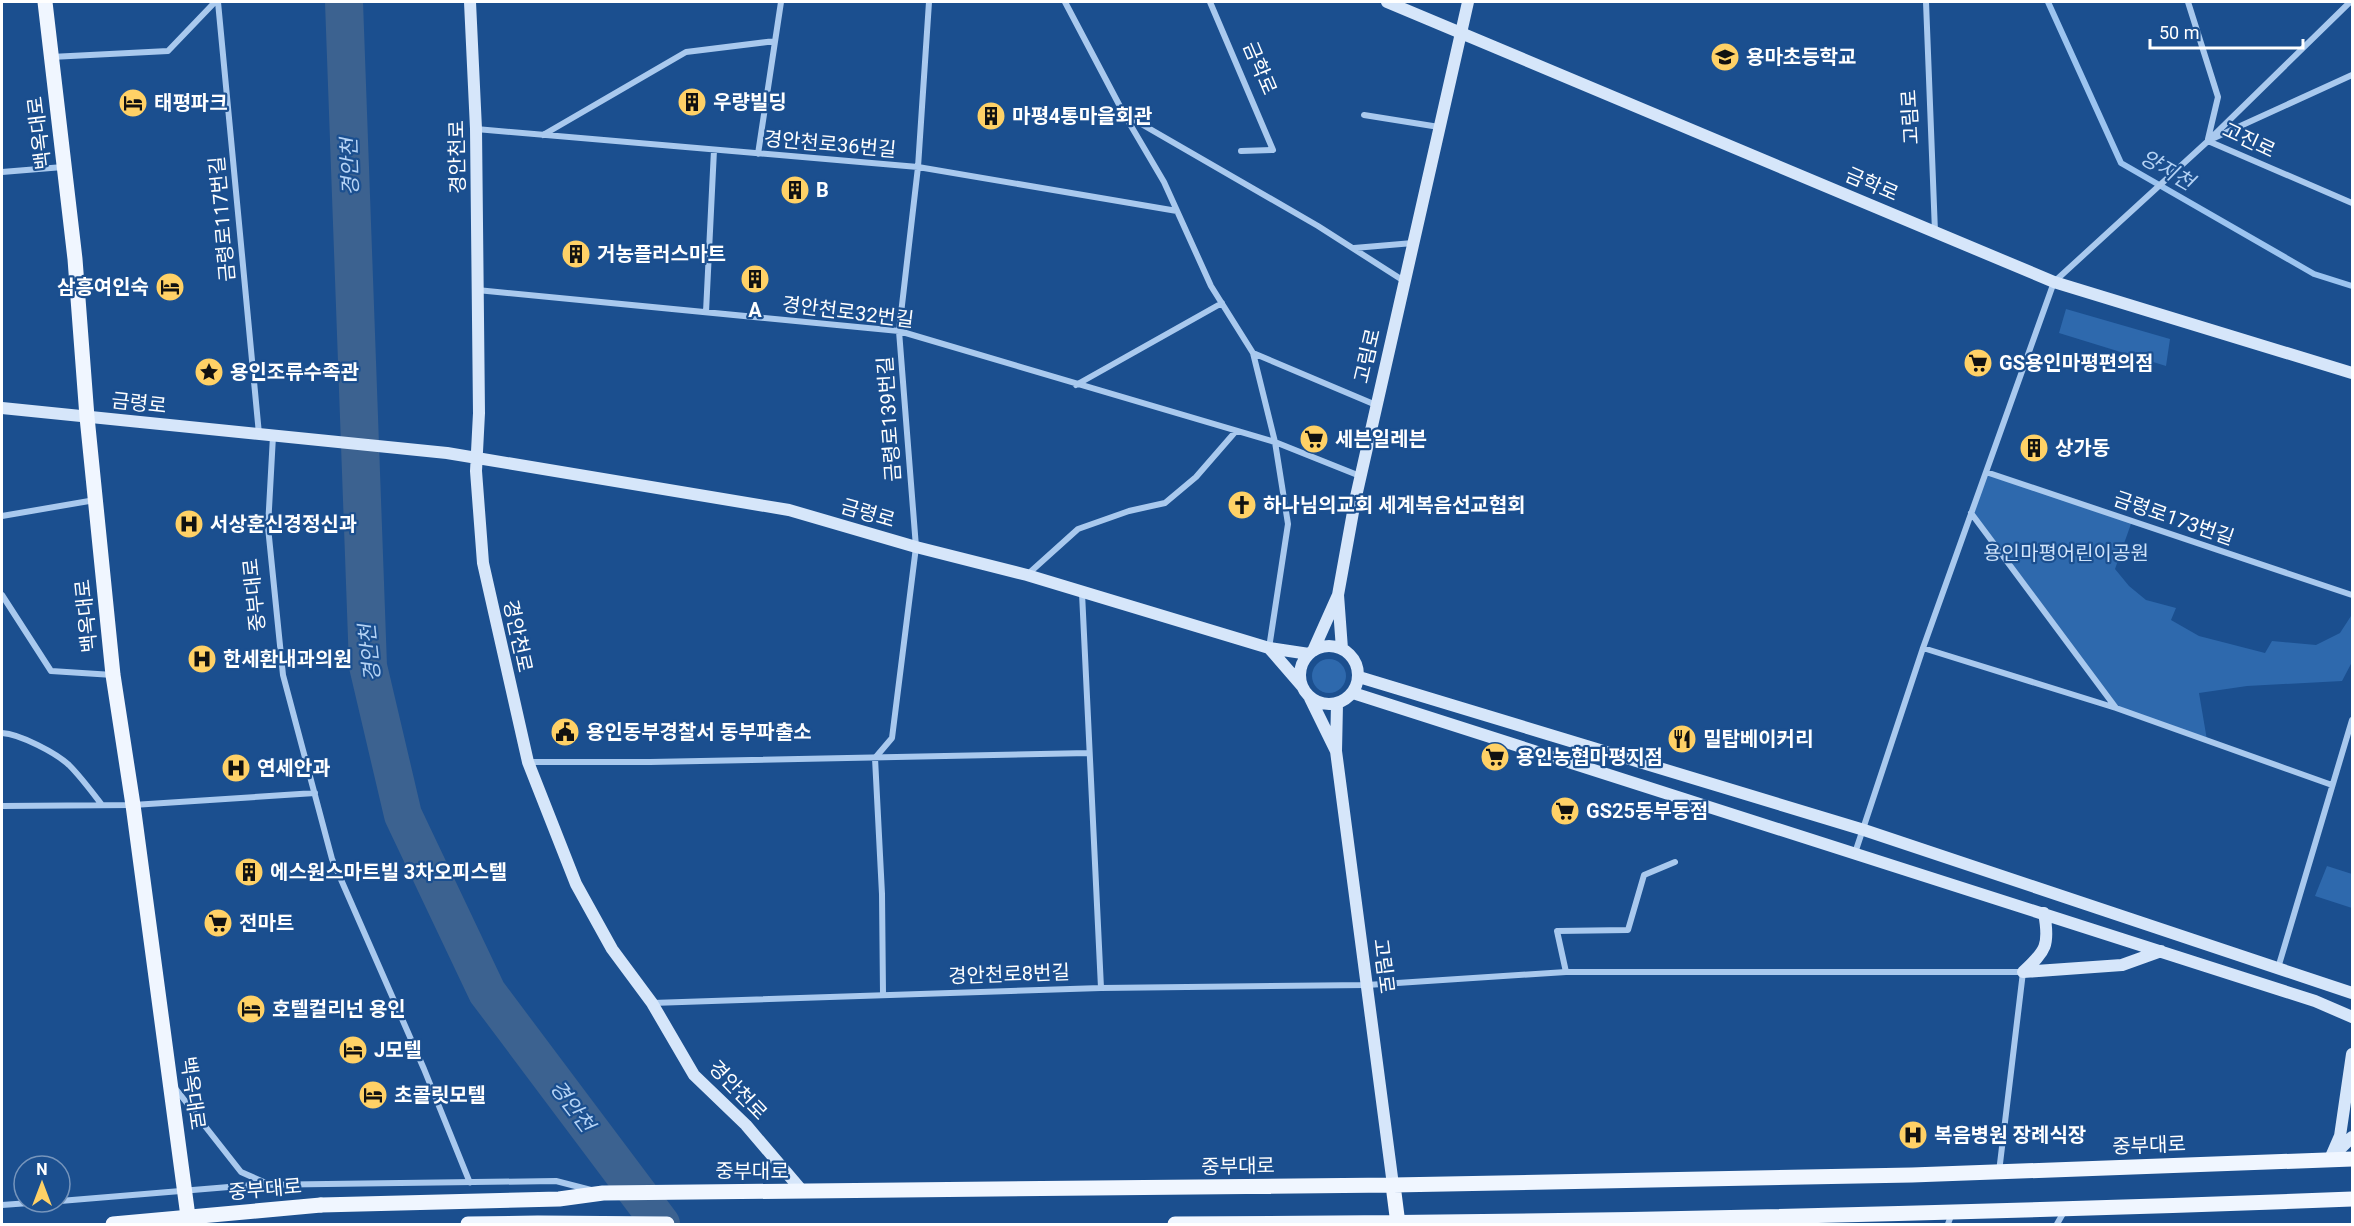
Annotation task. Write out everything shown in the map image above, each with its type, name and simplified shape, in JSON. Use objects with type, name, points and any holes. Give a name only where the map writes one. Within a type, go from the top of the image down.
[{"type":"main road","name":"백옥대로","points":[[45,2],[75,259],[87,417],[113,675],[133,805],[189,1224]]},
{"type":"main road","name":"경안천로","points":[[471,2],[477,129],[479,413],[477,471],[483,563],[528,762],[576,884],[612,949],[651,1003],[694,1075],[746,1125],[803,1192]]},
{"type":"main road","name":"금학로","points":[[1387,2],[1461,31],[2054,282],[2352,373]]},
{"type":"main road","name":"고림로","points":[[1342,649],[1338,595],[1360,476],[1468,2]]},
{"type":"main road","name":"금령로","points":[[2,408],[447,453],[789,510],[916,547],[1027,575],[1269,648],[1311,652]]},
{"type":"main road","name":"고림로","points":[[1311,652],[1338,595]]},
{"type":"main road","points":[[1269,648],[1310,698],[1318,703],[1337,704],[1353,693],[1359,677],[1357,665],[1353,657],[1342,649],[1327,646],[1311,652],[1300,671],[1302,687]]},
{"type":"main road","points":[[1359,677],[1864,830],[2352,993]]},
{"type":"main road","points":[[1353,693],[2044,913],[2315,1001],[2352,1017]]},
{"type":"main road","name":"고림로","points":[[1310,698],[1336,751]]},
{"type":"main road","name":"고림로","points":[[1337,704],[1336,751],[1393,1185]]},
{"type":"main road","points":[[2024,972],[2042,955],[2047,932],[2044,913]]},
{"type":"main road","points":[[2024,972],[2122,965],[2161,951]]},
{"type":"main road","points":[[2330,1159],[2340,1136],[2352,1054]]},
{"type":"main road","points":[[2330,1159],[2352,1137]]},
{"type":"main road","name":"중부대로","points":[[113,1224],[321,1205],[559,1199],[603,1193],[1393,1185],[1912,1175],[2352,1159]]},
{"type":"main road","points":[[1393,1185],[1398,1224]]},
{"type":"main road","points":[[1175,1224],[1398,1224],[1913,1215],[1950,1219],[2065,1210],[2352,1199]]},
{"type":"main road","points":[[468,1224],[667,1224]]},
{"type":"street","points":[[51,57],[168,51],[216,2]]},
{"type":"street","name":"금령로117번길","points":[[216,2],[259,434]]},
{"type":"street","points":[[758,154],[781,2]]},
{"type":"street","name":"금령로139번길","points":[[875,758],[892,738],[916,547],[899,331],[918,167],[929,2]]},
{"type":"street","points":[[1065,2],[1124,114],[1164,182],[1211,286],[1253,353],[1275,442],[1288,524],[1269,648]]},
{"type":"street","name":"금학로","points":[[1210,2],[1273,150],[1240,151]]},
{"type":"street","name":"고림로","points":[[1926,2],[1935,232]]},
{"type":"street","points":[[2188,2],[2218,97],[2208,141]]},
{"type":"street","points":[[1855,853],[1923,648],[2054,282],[2208,141],[2350,2]]},
{"type":"street","points":[[543,135],[686,52],[775,41]]},
{"type":"street","name":"고진로","points":[[2208,141],[2352,75]]},
{"type":"street","points":[[1124,114],[1318,226],[1404,281]]},
{"type":"street","points":[[1364,115],[1439,127]]},
{"type":"street","name":"경안천로36번길","points":[[477,129],[918,167],[1177,211]]},
{"type":"street","name":"고진로","points":[[2208,141],[2352,203]]},
{"type":"street","points":[[706,312],[714,150]]},
{"type":"street","points":[[2,172],[64,167]]},
{"type":"street","points":[[1354,248],[1413,243]]},
{"type":"street","name":"경안천로32번길","points":[[477,290],[899,331],[1275,442],[1360,476]]},
{"type":"street","points":[[1070,383],[1078,386],[1221,303]]},
{"type":"street","points":[[1253,353],[1376,405]]},
{"type":"street","points":[[1027,575],[1078,529],[1129,511],[1165,503],[1196,477],[1236,431]]},
{"type":"street","name":"중부대로","points":[[273,436],[268,527],[283,675],[332,859],[424,1069],[470,1183]]},
{"type":"street","name":"금령로173번길","points":[[1986,472],[2352,595]]},
{"type":"street","points":[[2,516],[95,500]]},
{"type":"street","points":[[1971,513],[2116,708]]},
{"type":"street","points":[[1082,593],[1101,988]]},
{"type":"street","points":[[2,595],[51,671],[113,675]]},
{"type":"street","points":[[1923,648],[2116,708],[2332,785]]},
{"type":"street","points":[[2278,968],[2352,720]]},
{"type":"street","points":[[2,734],[15,736],[53,754],[69,765],[102,805]]},
{"type":"street","points":[[528,762],[1089,753]]},
{"type":"street","points":[[875,758],[882,894],[883,994]]},
{"type":"street","points":[[2,806],[133,805],[315,793]]},
{"type":"street","points":[[1566,972],[1557,931],[1628,930],[1644,875],[1675,862]]},
{"type":"street","name":"경안천로8번길","points":[[651,1003],[1101,988],[1367,985],[1566,972],[2024,972]]},
{"type":"street","points":[[1999,1172],[2024,972]]},
{"type":"street","points":[[171,1083],[241,1172],[269,1185]]},
{"type":"street","points":[[72,1200],[269,1185],[556,1181],[603,1193]]},
{"type":"street","points":[[2057,1224],[2065,1210]]},
{"type":"green space","points":[[2066,309],[2170,339],[2166,366],[2059,333]]},
{"type":"green space","name":"용인마평어린이공원","points":[[1986,472],[2132,521],[2115,569],[2129,586],[2146,600],[2176,608],[2171,620],[2199,636],[2265,653],[2272,641],[2316,645],[2340,633],[2351,616],[2352,662],[2342,681],[2247,686],[2199,693],[2207,740],[2116,708],[1971,513]]},
{"type":"green space","points":[[1329,659],[1341,664],[1346,676],[1341,688],[1329,693],[1317,688],[1312,676],[1317,664]]},
{"type":"green space","points":[[2327,866],[2352,874],[2352,908],[2315,896]]},
{"type":"waterway","name":"경안천","points":[[344,2],[368,666],[403,815],[487,992],[661,1224]]},
{"type":"waterway","name":"양지천","points":[[2048,2],[2121,163],[2314,274],[2352,286]]},
{"type":"place","name":"용마초등학교","points":[[1725,57]]},
{"type":"place","name":"우량빌딩","points":[[692,102]]},
{"type":"place","name":"태평파크","points":[[133,103]]},
{"type":"place","name":"마평4통마을회관","points":[[991,116]]},
{"type":"place","name":"B","points":[[795,190]]},
{"type":"place","name":"거농플러스마트","points":[[576,254]]},
{"type":"place","name":"A","points":[[755,279]]},
{"type":"place","name":"삼흥여인숙","points":[[170,287]]},
{"type":"place","name":"GS용인마평편의점","points":[[1978,363]]},
{"type":"place","name":"용인조류수족관","points":[[209,372]]},
{"type":"place","name":"세븐일레븐","points":[[1314,439]]},
{"type":"place","name":"상가동","points":[[2034,448]]},
{"type":"place","name":"하나님의교회 세계복음선교협회","points":[[1242,505]]},
{"type":"place","name":"서상훈신경정신과","points":[[189,524]]},
{"type":"place","name":"한세환내과의원","points":[[202,659]]},
{"type":"place","name":"용인동부경찰서 동부파출소","points":[[565,732]]},
{"type":"place","name":"밀탑베이커리","points":[[1682,739]]},
{"type":"place","name":"용인농협마평지점","points":[[1495,757]]},
{"type":"place","name":"연세안과","points":[[236,768]]},
{"type":"place","name":"GS25동부동점","points":[[1565,811]]},
{"type":"place","name":"에스원스마트빌 3차오피스텔","points":[[249,872]]},
{"type":"place","name":"전마트","points":[[218,923]]},
{"type":"place","name":"호텔컬리넌 용인","points":[[251,1009]]},
{"type":"place","name":"J모텔","points":[[353,1050]]},
{"type":"place","name":"초콜릿모텔","points":[[373,1095]]},
{"type":"place","name":"복음병원 장례식장","points":[[1913,1135]]}]
